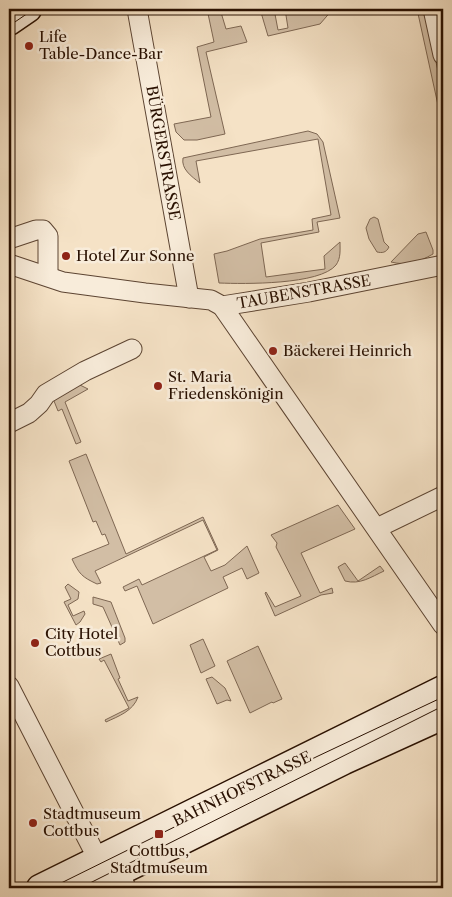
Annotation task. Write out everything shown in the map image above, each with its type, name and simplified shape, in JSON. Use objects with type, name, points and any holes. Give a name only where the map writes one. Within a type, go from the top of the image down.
[{"type":"street","points":[[9,22],[28,9]]},
{"type":"street","name":"BÜRGERSTRASSE","points":[[137,9],[190,298]]},
{"type":"street","points":[[433,9],[443,55]]},
{"type":"street","points":[[9,239],[36,230],[44,230],[48,236],[48,276]]},
{"type":"street","name":"TAUBENSTRASSE","points":[[9,264],[63,282],[211,300],[222,306],[309,292],[443,265]]},
{"type":"street","points":[[222,306],[443,625]]},
{"type":"street","points":[[9,422],[29,413],[46,394],[61,385],[85,371],[132,349]]},
{"type":"street","points":[[377,528],[443,496]]},
{"type":"street","points":[[9,686],[105,880]]},
{"type":"street","name":"BAHNHOFSTRASSE","points":[[105,880],[443,689]]},
{"type":"street","name":"BAHNHOFSTRASSE","points":[[40,888],[105,880],[344,761],[443,716]]},
{"type":"shaded area","points":[[207,9],[220,9],[226,29],[241,26],[247,42],[206,52],[225,134],[197,140],[184,140],[176,132],[174,124],[211,117],[197,47],[214,42]]},
{"type":"shaded area","points":[[260,9],[274,9],[278,30],[288,28],[285,9],[333,9],[320,24],[268,36]]},
{"type":"shaded area","points":[[417,9],[424,9],[443,93],[443,128]]},
{"type":"shaded area","points":[[308,131],[317,134],[323,142],[340,218],[317,222],[319,232],[261,243],[266,277],[325,269],[324,256],[340,242],[338,262],[327,272],[299,280],[263,283],[219,283],[214,254],[260,239],[313,230],[312,219],[331,215],[318,139],[196,161],[200,183],[185,169],[183,158]]},
{"type":"shaded area","points":[[374,217],[378,219],[384,242],[389,247],[384,252],[377,252],[369,239],[366,228],[370,219]]},
{"type":"shaded area","points":[[426,232],[433,254],[413,262],[402,264],[391,262],[418,234]]},
{"type":"shaded area","points":[[80,385],[88,389],[65,402],[81,442],[76,444],[62,409],[58,411],[52,396],[72,386]]},
{"type":"shaded area","points":[[86,454],[126,554],[203,517],[218,550],[204,557],[211,571],[225,565],[247,546],[259,573],[247,579],[242,568],[223,577],[228,588],[153,624],[137,586],[125,591],[123,587],[139,579],[142,585],[217,550],[203,520],[95,571],[101,583],[97,584],[84,577],[72,559],[109,544],[105,534],[102,535],[96,521],[93,522],[69,461]]},
{"type":"shaded area","points":[[338,505],[355,529],[301,553],[320,593],[332,588],[333,593],[321,595],[275,616],[266,592],[275,607],[301,596],[276,547],[277,543],[271,535]]},
{"type":"shaded area","points":[[345,563],[358,581],[380,566],[384,571],[361,581],[350,582],[345,581],[338,567]]},
{"type":"shaded area","points":[[68,584],[79,592],[78,599],[68,605],[73,616],[84,611],[85,614],[76,625],[64,602],[71,599],[65,587]]},
{"type":"shaded area","points":[[93,597],[111,602],[125,642],[120,645],[103,607],[93,604]]},
{"type":"shaded area","points":[[203,639],[215,666],[201,673],[190,645]]},
{"type":"shaded area","points":[[258,646],[282,699],[250,713],[227,661]]},
{"type":"shaded area","points":[[111,654],[120,678],[118,679],[128,701],[138,697],[133,706],[121,715],[106,722],[105,720],[129,708],[104,660],[101,662],[99,659]]},
{"type":"shaded area","points":[[212,677],[225,688],[231,701],[227,700],[217,704],[206,679]]},
{"type":"tram line","points":[[9,26],[34,9]]},
{"type":"tram line","points":[[51,888],[316,757],[443,697]]},
{"type":"tram line","points":[[80,888],[443,706]]},
{"type":"place","name":"Life Table-Dance-Bar","points":[[29,46]]},
{"type":"place","name":"Hotel Zur Sonne","points":[[66,256]]},
{"type":"place","name":"Bäckerei Heinrich","points":[[273,351]]},
{"type":"place","name":"St. Maria Friedenskönigin","points":[[158,386]]},
{"type":"place","name":"City Hotel Cottbus","points":[[35,643]]},
{"type":"place","name":"Stadtmuseum Cottbus","points":[[33,823]]},
{"type":"place","name":"Cottbus, Stadtmuseum","points":[[159,834]]}]
